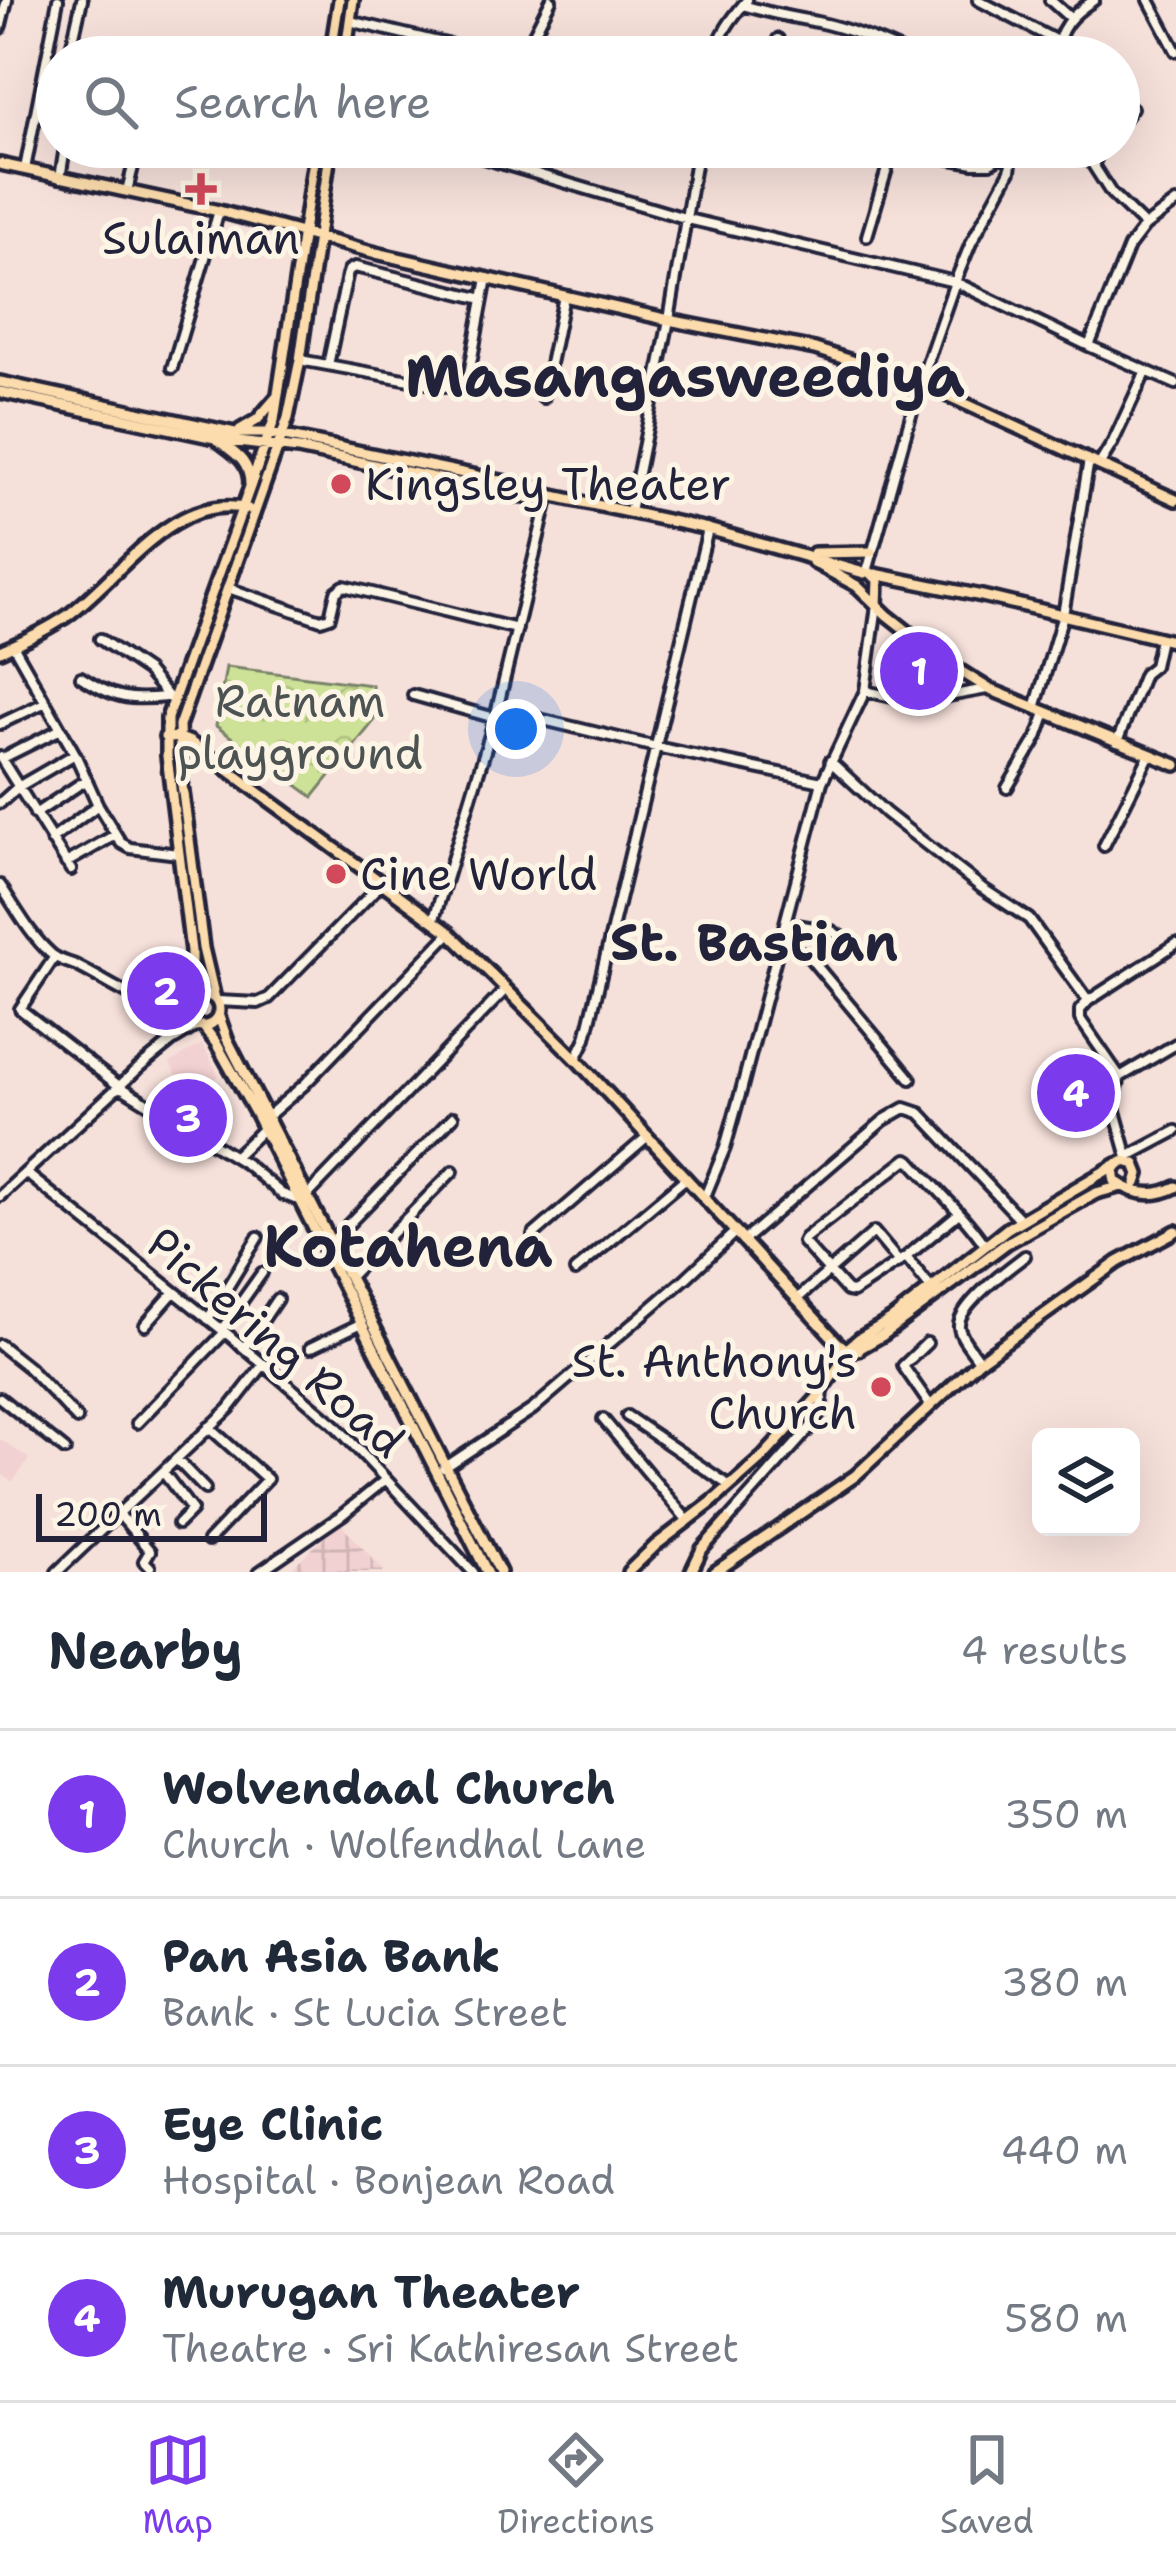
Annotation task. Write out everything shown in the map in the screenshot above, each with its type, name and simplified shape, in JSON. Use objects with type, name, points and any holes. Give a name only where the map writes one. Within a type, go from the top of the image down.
[{"type":"main road","points":[[334,36],[339,0]]},
{"type":"main road","points":[[348,36],[353,0]]},
{"type":"main road","points":[[0,164],[219,211],[302,235],[669,320],[814,349],[920,383],[1176,500]]},
{"type":"main road","points":[[313,168],[279,394],[268,438],[170,699],[165,737],[191,951],[187,1009],[216,1043],[332,1241],[488,1572]]},
{"type":"main road","points":[[328,168],[300,360],[281,441],[182,713],[180,755],[203,948],[227,1039],[268,1116],[362,1323],[500,1572]]},
{"type":"main road","points":[[0,382],[535,499],[548,495],[709,529],[869,573],[1176,642]]},
{"type":"main road","points":[[0,392],[213,437],[268,438]]},
{"type":"main road","points":[[235,433],[260,418],[279,394]]},
{"type":"main road","points":[[213,437],[245,461],[250,490]]},
{"type":"main road","points":[[0,651],[69,615],[170,525],[222,506],[256,512]]},
{"type":"main road","points":[[797,554],[871,552]]},
{"type":"main road","points":[[797,554],[861,589],[949,664],[988,689],[1176,765]]},
{"type":"main road","points":[[861,589],[858,579],[869,573]]},
{"type":"main road","points":[[869,573],[879,584],[877,605]]},
{"type":"main road","points":[[861,589],[877,590]]},
{"type":"main road","points":[[165,737],[190,742],[450,933],[576,1059],[828,1333],[853,1348]]},
{"type":"main road","points":[[167,756],[212,761]]},
{"type":"main road","points":[[187,1009],[200,994],[216,1000]]},
{"type":"main road","points":[[200,1026],[213,1022],[218,1014]]},
{"type":"main road","points":[[628,1572],[790,1429],[853,1348],[930,1287],[1021,1220],[1117,1165],[1129,1159],[1138,1168],[1139,1174],[1129,1185],[1096,1193],[1006,1243],[853,1348]]},
{"type":"main road","points":[[1117,1165],[1114,1177],[1129,1185],[1172,1188]]},
{"type":"main road","points":[[715,1572],[883,1454],[980,1361],[1118,1262],[1176,1231]]},
{"type":"main road","points":[[828,1333],[853,1348]]},
{"type":"main road","points":[[692,1572],[702,1549],[728,1521]]},
{"type":"street","points":[[0,29],[8,0]]},
{"type":"street","points":[[51,36],[58,0]]},
{"type":"street","points":[[74,36],[82,0]]},
{"type":"street","points":[[533,36],[551,0]]},
{"type":"street","points":[[977,0],[1047,36]]},
{"type":"street","points":[[1050,0],[1070,18]]},
{"type":"street","points":[[1059,36],[1070,18],[1092,0]]},
{"type":"street","points":[[1149,0],[1176,51]]},
{"type":"street","points":[[721,36],[745,3],[861,36]]},
{"type":"street","points":[[350,21],[413,36]]},
{"type":"street","points":[[25,170],[36,113]]},
{"type":"street","points":[[60,178],[62,168]]},
{"type":"street","points":[[127,191],[133,168]]},
{"type":"street","points":[[517,168],[688,219],[955,282],[1176,384]]},
{"type":"street","points":[[630,512],[695,168]]},
{"type":"street","points":[[867,236],[883,168]]},
{"type":"street","points":[[869,573],[920,383],[955,282],[1010,168]]},
{"type":"street","points":[[1095,168],[1111,193],[1145,226]]},
{"type":"street","points":[[1090,346],[1129,247],[1145,226],[1176,202]]},
{"type":"street","points":[[172,368],[219,211]]},
{"type":"street","points":[[328,365],[347,276],[355,267],[483,299]]},
{"type":"street","points":[[300,360],[464,387],[487,278]]},
{"type":"street","points":[[543,398],[564,296]]},
{"type":"street","points":[[1007,788],[1037,738],[1094,462],[1113,442],[1146,371]]},
{"type":"street","points":[[434,920],[496,713],[548,495]]},
{"type":"street","points":[[576,1059],[586,1038],[709,529]]},
{"type":"street","points":[[228,588],[321,620],[331,617],[336,592],[344,586],[518,629]]},
{"type":"street","points":[[704,1199],[725,1148],[822,782],[865,691],[877,605]]},
{"type":"street","points":[[100,639],[136,662],[170,699]]},
{"type":"street","points":[[1117,743],[1144,674],[1154,666],[1160,639]]},
{"type":"street","points":[[14,645],[115,835],[130,848],[178,854]]},
{"type":"street","points":[[81,677],[118,698],[170,699]]},
{"type":"street","points":[[865,691],[915,702],[988,689]]},
{"type":"street","points":[[413,695],[822,782]]},
{"type":"street","points":[[0,724],[46,702]]},
{"type":"street","points":[[61,729],[0,758],[68,867],[115,835]]},
{"type":"street","points":[[0,803],[18,787],[76,754]]},
{"type":"street","points":[[1104,846],[1149,756]]},
{"type":"street","points":[[830,761],[886,813],[1030,919],[1088,1001]]},
{"type":"street","points":[[34,814],[88,783]]},
{"type":"street","points":[[51,840],[98,805]]},
{"type":"street","points":[[216,1000],[258,1003],[269,998],[382,883]]},
{"type":"street","points":[[0,885],[54,958],[136,998],[187,1009]]},
{"type":"street","points":[[785,922],[832,931],[856,947]]},
{"type":"street","points":[[268,1116],[304,1085],[450,933]]},
{"type":"street","points":[[781,940],[810,958],[911,1079]]},
{"type":"street","points":[[1120,1077],[1080,1018],[1080,1010],[1176,944]]},
{"type":"street","points":[[54,958],[20,1009],[118,1086],[235,1156],[282,1194],[304,1196],[507,988]]},
{"type":"street","points":[[172,1040],[187,1009]]},
{"type":"street","points":[[0,1196],[172,1040],[200,1026]]},
{"type":"street","points":[[1176,1044],[1120,1077],[1113,1103],[1129,1159],[1176,1131]]},
{"type":"street","points":[[442,1469],[533,1408],[686,1278],[905,1108],[920,1113],[1021,1220]]},
{"type":"street","points":[[332,1241],[453,1117]]},
{"type":"street","points":[[235,1156],[263,1129]]},
{"type":"street","points":[[533,1235],[648,1136]]},
{"type":"street","points":[[959,1213],[875,1280],[850,1292],[803,1242],[904,1160],[910,1160],[959,1213],[986,1245]]},
{"type":"street","points":[[350,1276],[453,1172]]},
{"type":"street","name":"Pickering Road","points":[[26,1173],[334,1424],[473,1572]]},
{"type":"street","points":[[575,1270],[686,1178]]},
{"type":"street","points":[[797,1299],[874,1232],[930,1287]]},
{"type":"street","points":[[208,1319],[258,1237]]},
{"type":"street","points":[[980,1361],[959,1330],[960,1321],[973,1301],[1025,1256]]},
{"type":"street","points":[[137,1423],[224,1331],[262,1273]]},
{"type":"street","points":[[145,1325],[173,1293]]},
{"type":"street","points":[[244,1348],[278,1299]]},
{"type":"street","points":[[310,1348],[362,1323]]},
{"type":"street","points":[[927,1343],[903,1366],[930,1406]]},
{"type":"street","points":[[0,1346],[77,1419]]},
{"type":"street","points":[[57,1572],[229,1408],[264,1364]]},
{"type":"street","points":[[728,1521],[810,1428],[820,1412],[823,1390]]},
{"type":"street","points":[[0,1398],[65,1450]]},
{"type":"street","points":[[627,1416],[730,1486]]},
{"type":"street","points":[[603,1419],[688,1521]]},
{"type":"street","points":[[208,1427],[267,1479],[208,1541]]},
{"type":"street","points":[[176,1459],[206,1489]]},
{"type":"street","points":[[163,1472],[192,1510],[178,1524]]},
{"type":"street","points":[[259,1572],[385,1480]]},
{"type":"street","points":[[119,1514],[150,1551],[144,1561],[150,1568]]},
{"type":"shaded area","points":[[202,1044],[219,1076],[204,1086],[227,1125],[211,1135],[170,1063]]},
{"type":"shaded area","points":[[0,1439],[29,1459],[13,1482],[0,1473]]},
{"type":"shaded area","points":[[340,1523],[385,1572],[287,1572]]},
{"type":"green space","name":"Ratnam playground","points":[[226,667],[372,685],[374,721],[313,797],[216,726]]},
{"type":"place","name":"Sulaiman","points":[[201,189]]},
{"type":"place","name":"Kingsley Theater","points":[[341,484]]},
{"type":"place","name":"Wolvendaal Church","points":[[919,671]]},
{"type":"place","name":"Cine World","points":[[336,874]]},
{"type":"place","name":"Pan Asia Bank","points":[[166,991]]},
{"type":"place","name":"Murugan Theater","points":[[1076,1093]]},
{"type":"place","name":"Eye Clinic","points":[[188,1118]]},
{"type":"place","name":"St. Anthony's Church","points":[[881,1387]]},
{"type":"district","name":"Masangasweediya","points":[[685,376]]},
{"type":"district","name":"St. Bastian","points":[[754,942]]},
{"type":"district","name":"Kotahena","points":[[408,1246]]}]
